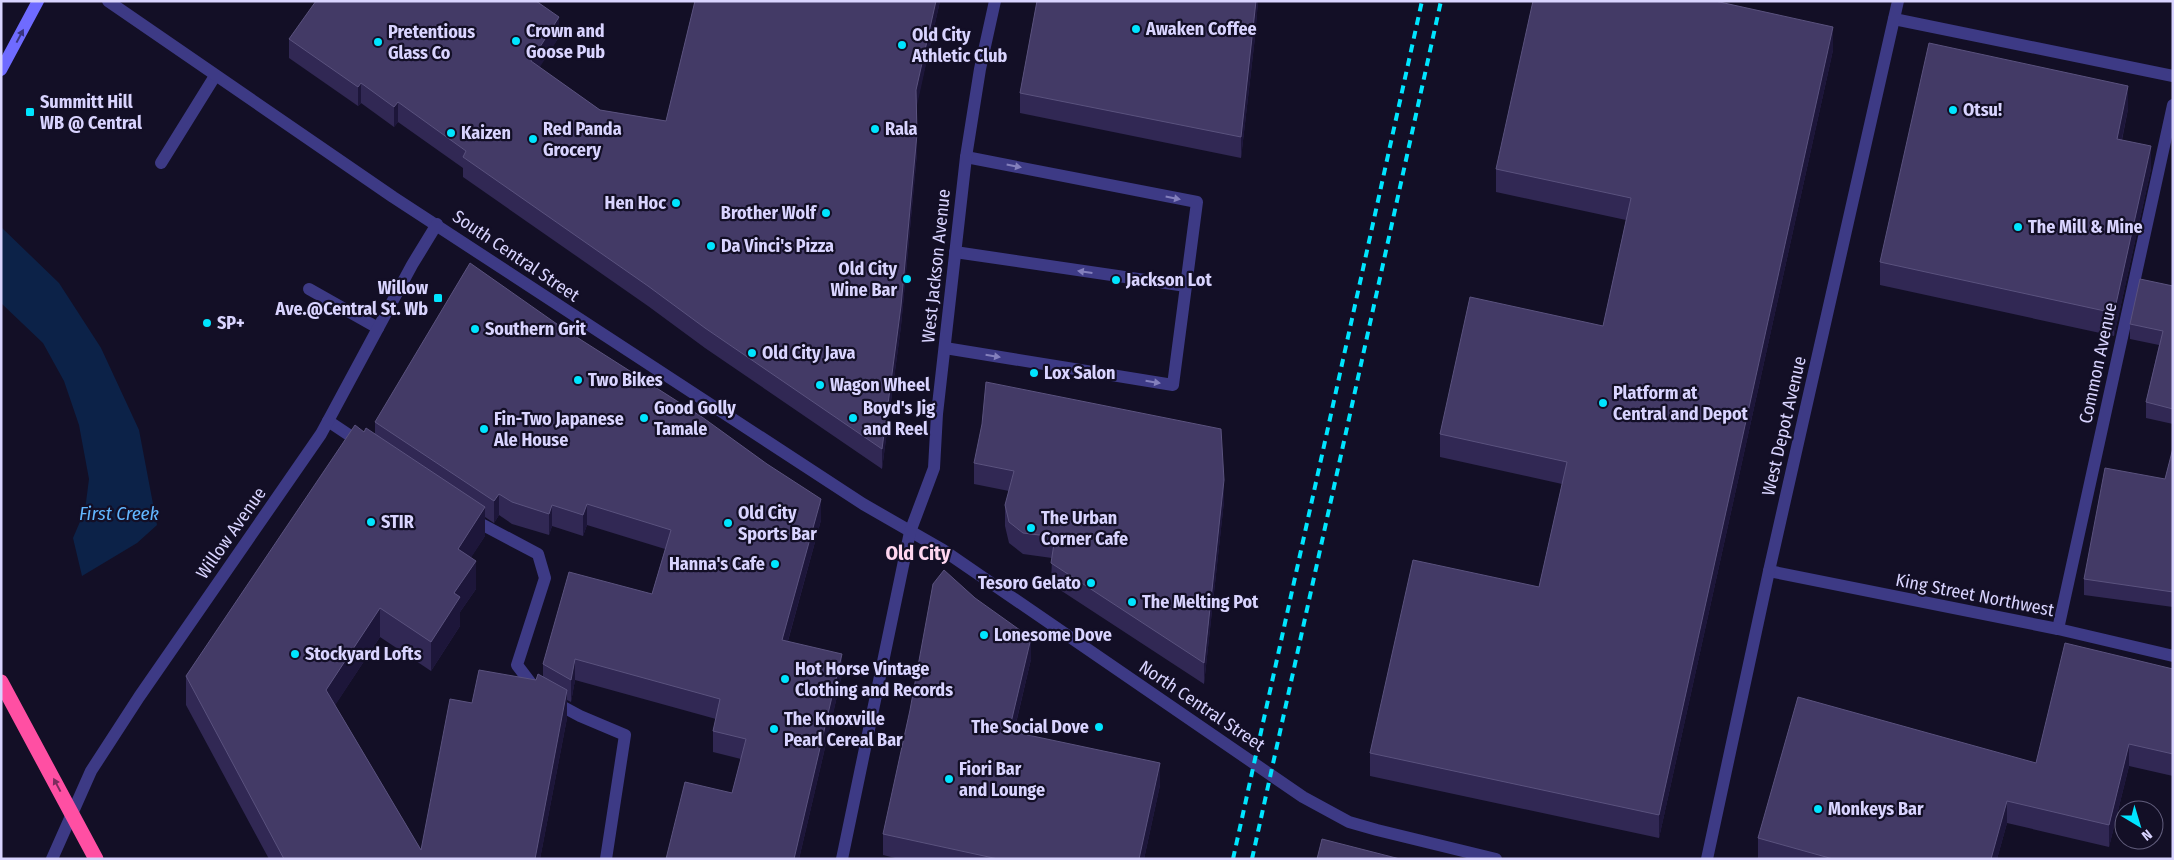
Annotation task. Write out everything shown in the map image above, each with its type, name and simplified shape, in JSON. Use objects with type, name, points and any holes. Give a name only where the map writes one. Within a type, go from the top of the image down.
[{"type":"highway","points":[[1,682],[96,859]]},
{"type":"main road","points":[[1,70],[38,1]]},
{"type":"street","name":"South Central Street","points":[[108,1],[393,197],[864,504],[910,532]]},
{"type":"street","name":"West Jackson Avenue","points":[[842,859],[910,532],[934,468],[937,414],[966,157],[980,69],[995,1]]},
{"type":"street","name":"West Depot Avenue","points":[[1708,859],[1769,572],[1898,1]]},
{"type":"street","points":[[1894,19],[2173,76]]},
{"type":"street","points":[[161,163],[215,76]]},
{"type":"street","name":"Common Avenue","points":[[2058,629],[2173,105]]},
{"type":"street","points":[[945,348],[1174,385],[1197,202],[966,157]]},
{"type":"street","name":"Willow Avenue","points":[[52,859],[91,771],[139,697],[328,421],[412,265],[437,224]]},
{"type":"street","points":[[955,252],[1186,286]]},
{"type":"street","points":[[309,290],[378,328]]},
{"type":"street","points":[[328,421],[368,448]]},
{"type":"street","points":[[456,508],[480,525],[538,554],[545,578],[517,665],[539,694],[580,716],[625,736],[606,859]]},
{"type":"street","name":"North Central Street","points":[[910,532],[944,550],[1279,781],[1325,810],[1348,822],[1496,859]]},
{"type":"street","name":"King Street Northwest","points":[[1769,572],[2058,629],[2173,656]]},
{"type":"water","name":"First Creek","points":[[1,227],[59,283],[101,348],[139,430],[157,525],[137,543],[82,576],[73,538],[85,510],[89,479],[79,425],[64,381],[43,343],[1,303]]},
{"type":"building","points":[[316,1],[536,1],[559,17],[531,61],[600,110],[666,121],[695,1],[936,1],[916,90],[917,134],[901,306],[882,449],[705,328],[463,157],[466,151],[398,102],[394,107],[361,83],[358,87],[289,39]]},
{"type":"building","points":[[1037,1],[1256,1],[1241,137],[1020,93]]},
{"type":"building","name":"Platform at Central and Depot","points":[[1533,1],[1715,1],[1833,27],[1659,815],[1370,753],[1413,560],[1539,587],[1567,462],[1440,434],[1470,297],[1603,326],[1631,198],[1496,169]]},
{"type":"building","name":"The Mill & Mine","points":[[1929,43],[2128,86],[2117,139],[2151,146],[2114,313],[1880,262]]},
{"type":"building","points":[[470,263],[564,329],[702,417],[767,464],[821,499],[782,640],[842,654],[794,859],[666,859],[685,782],[732,793],[746,739],[713,731],[720,699],[575,659],[571,680],[543,664],[569,572],[652,594],[671,530],[587,504],[583,515],[552,505],[549,514],[512,502],[499,494],[494,501],[375,422]]},
{"type":"building","points":[[2140,279],[2173,286],[2173,409],[2146,402],[2163,331],[2130,324]]},
{"type":"building","points":[[986,382],[1221,429],[1224,480],[1204,663],[1051,563],[1055,537],[1023,533],[1009,522],[1005,505],[1014,471],[974,463],[982,424]]},
{"type":"building","name":"Stockyard Lofts","points":[[355,425],[364,432],[366,428],[485,507],[458,549],[476,561],[454,593],[460,597],[431,642],[380,608],[326,690],[421,850],[450,699],[472,703],[479,670],[536,680],[538,674],[567,690],[535,859],[284,859],[186,676]]},
{"type":"building","points":[[2173,448],[2173,592],[2084,579],[2105,468],[2165,479]]},
{"type":"building","points":[[944,570],[975,598],[1031,638],[1009,731],[1160,763],[1139,859],[998,859],[883,834],[910,710],[933,584]]},
{"type":"building","points":[[2065,643],[2173,669],[2173,754],[2129,744],[2109,825],[2007,801],[1991,859],[1833,859],[1758,838],[1798,697],[2036,763]]},
{"type":"building","points":[[1322,839],[1400,859],[1317,859]]},
{"type":"railway","points":[[1233,859],[1422,1]]},
{"type":"railway","points":[[1252,859],[1441,1]]},
{"type":"place","name":"Awaken Coffee","points":[[1136,29]]},
{"type":"place","name":"Crown and Goose Pub","points":[[516,41]]},
{"type":"place","name":"Pretentious Glass Co","points":[[378,42]]},
{"type":"place","name":"Old City Athletic Club","points":[[902,45]]},
{"type":"place","name":"Otsu!","points":[[1953,110]]},
{"type":"place","name":"Summitt Hill WB @ Central","points":[[30,112]]},
{"type":"place","name":"Rala","points":[[875,129]]},
{"type":"place","name":"Kaizen","points":[[451,133]]},
{"type":"place","name":"Red Panda Grocery","points":[[533,139]]},
{"type":"place","name":"Hen Hoc","points":[[676,203]]},
{"type":"place","name":"Brother Wolf","points":[[826,213]]},
{"type":"place","name":"The Mill & Mine","points":[[2018,227]]},
{"type":"place","name":"Da Vinci's Pizza","points":[[711,246]]},
{"type":"place","name":"Old City Wine Bar","points":[[907,279]]},
{"type":"place","name":"Jackson Lot","points":[[1116,280]]},
{"type":"place","name":"Willow Ave.@Central St. Wb","points":[[438,298]]},
{"type":"place","name":"SP+","points":[[207,323]]},
{"type":"place","name":"Southern Grit","points":[[475,329]]},
{"type":"place","name":"Old City Java","points":[[752,353]]},
{"type":"place","name":"Lox Salon","points":[[1034,373]]},
{"type":"place","name":"Two Bikes","points":[[578,380]]},
{"type":"place","name":"Wagon Wheel","points":[[820,385]]},
{"type":"place","name":"Platform at Central and Depot","points":[[1603,403]]},
{"type":"place","name":"Good Golly Tamale","points":[[644,418]]},
{"type":"place","name":"Boyd's Jig and Reel","points":[[853,418]]},
{"type":"place","name":"Fin-Two Japanese Ale House","points":[[484,429]]},
{"type":"place","name":"STIR","points":[[371,522]]},
{"type":"place","name":"Old City Sports Bar","points":[[728,523]]},
{"type":"place","name":"The Urban Corner Cafe","points":[[1031,528]]},
{"type":"place","name":"Hanna's Cafe","points":[[775,564]]},
{"type":"place","name":"Tesoro Gelato","points":[[1091,583]]},
{"type":"place","name":"The Melting Pot","points":[[1132,602]]},
{"type":"place","name":"Lonesome Dove","points":[[984,635]]},
{"type":"place","name":"Stockyard Lofts","points":[[295,654]]},
{"type":"place","name":"Hot Horse Vintage Clothing and Records","points":[[785,679]]},
{"type":"place","name":"The Social Dove","points":[[1099,727]]},
{"type":"place","name":"The Knoxville Pearl Cereal Bar","points":[[774,729]]},
{"type":"place","name":"Fiori Bar and Lounge","points":[[949,779]]},
{"type":"place","name":"Monkeys Bar","points":[[1818,809]]},
{"type":"district","name":"Old City","points":[[918,553]]}]
